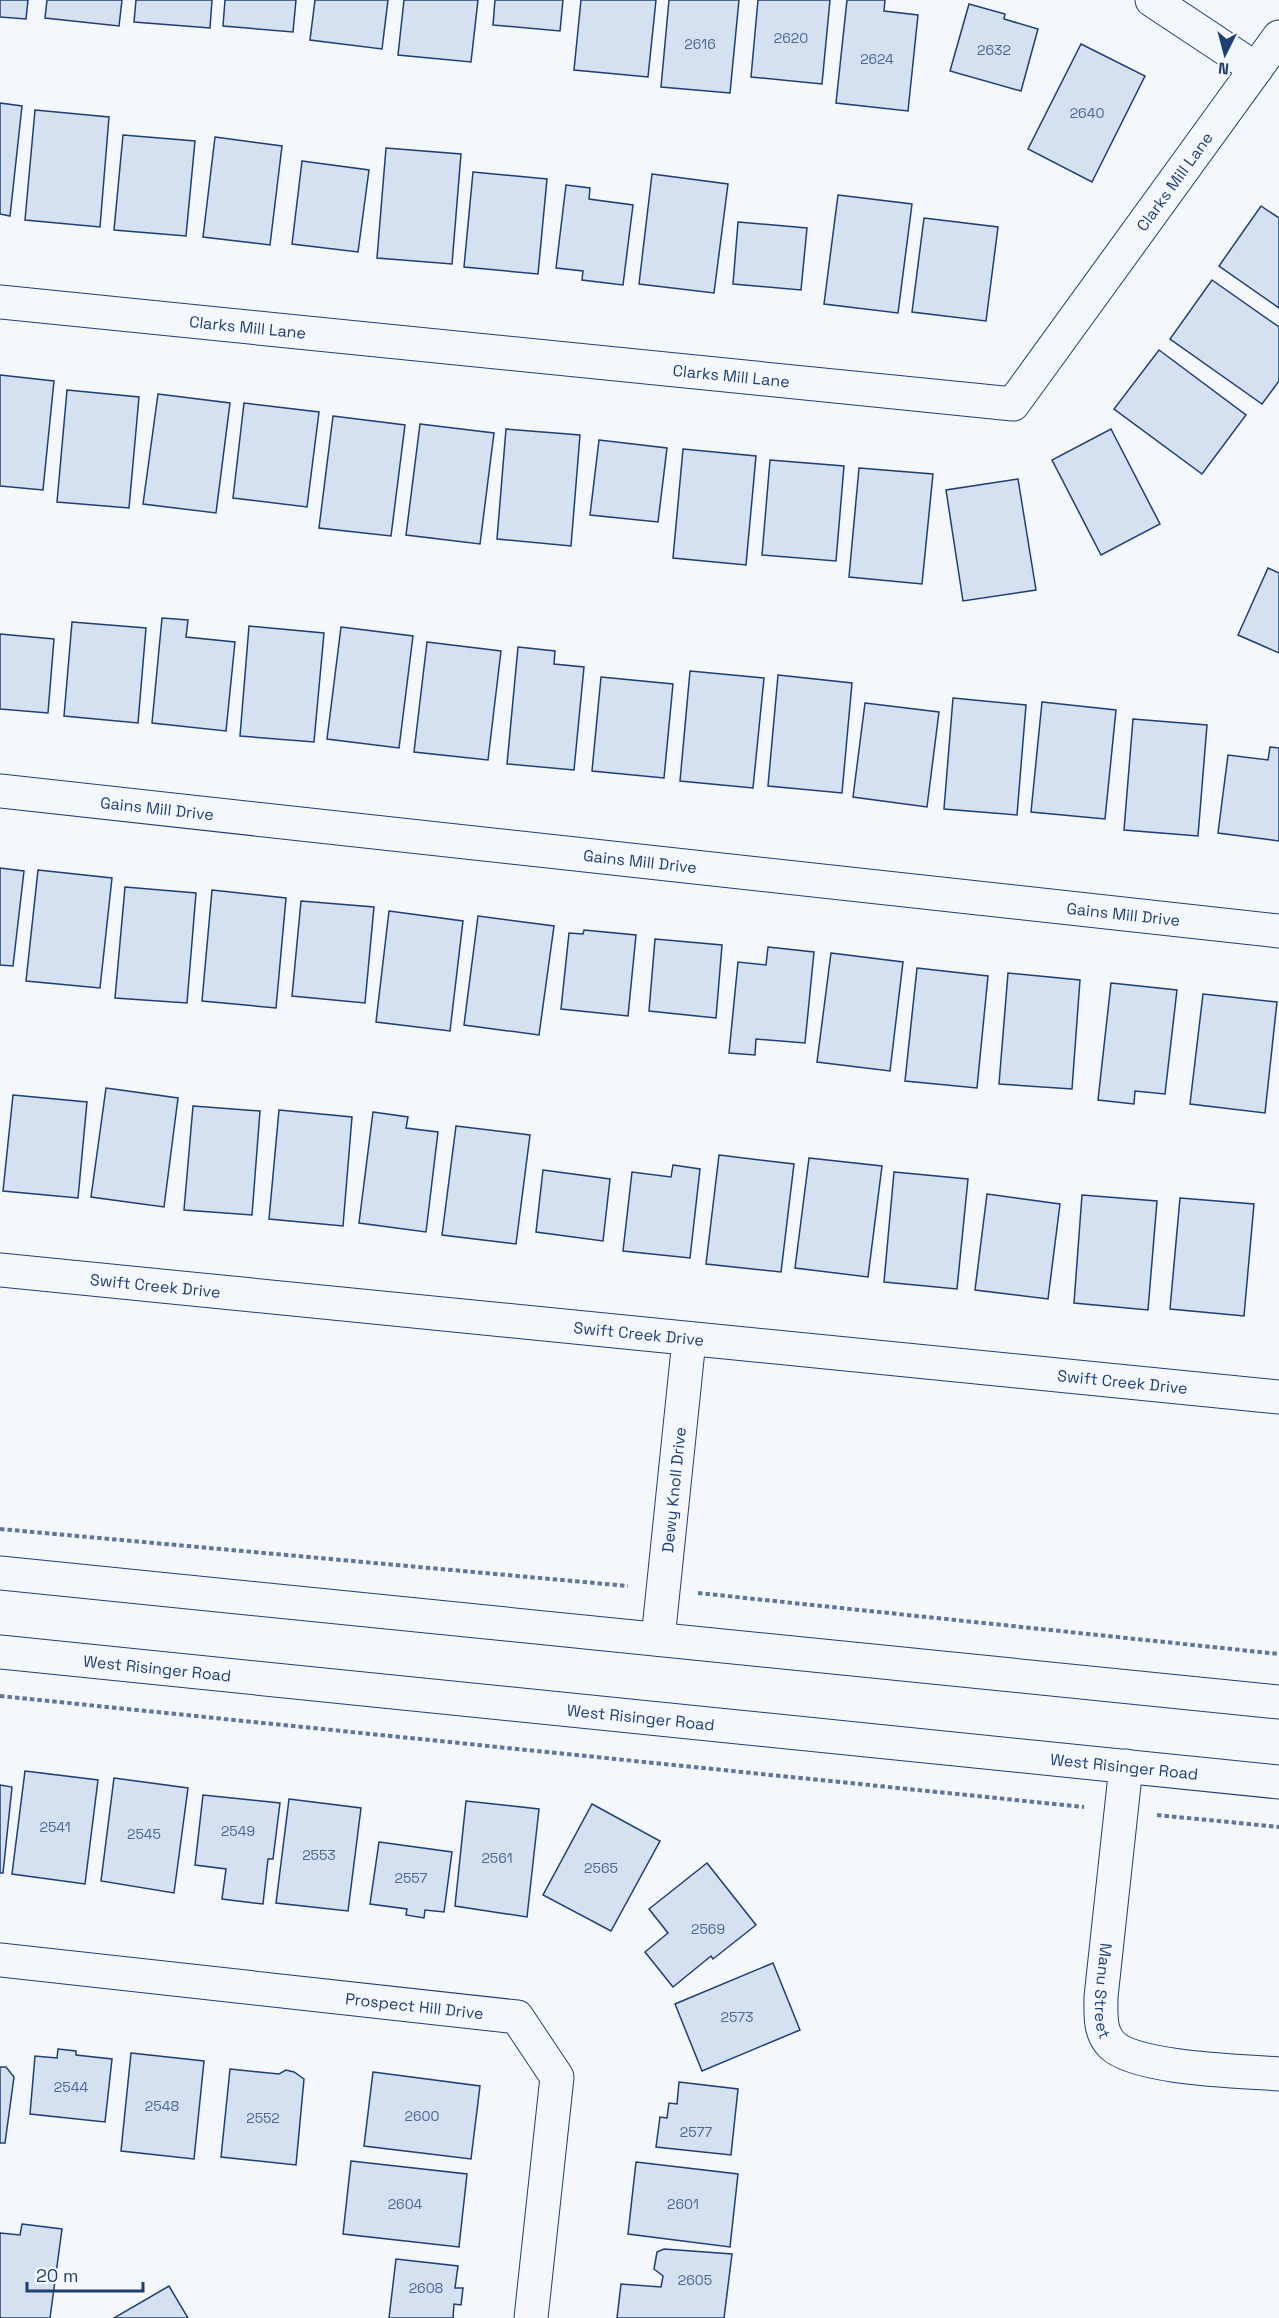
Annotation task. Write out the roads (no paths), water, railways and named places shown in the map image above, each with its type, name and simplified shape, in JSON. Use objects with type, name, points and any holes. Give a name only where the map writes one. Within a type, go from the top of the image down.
[{"type":"street","points":[[1152,0],[1256,69]]},
{"type":"street","name":"Clarks Mill Lane","points":[[0,302],[1013,404],[1279,37]]},
{"type":"street","name":"Gains Mill Drive","points":[[0,791],[1279,931]]},
{"type":"street","name":"Swift Creek Drive","points":[[0,1270],[1279,1397]]},
{"type":"street","name":"Dewy Knoll Drive","points":[[658,1639],[689,1340]]},
{"type":"street","points":[[0,1573],[1279,1702]]},
{"type":"street","name":"West Risinger Road","points":[[0,1652],[1279,1782]]},
{"type":"street","name":"Manu Street","points":[[1126,1766],[1101,1997],[1101,2027],[1112,2045],[1134,2057],[1162,2063],[1279,2074]]},
{"type":"street","name":"Prospect Hill Drive","points":[[0,1960],[517,2017],[557,2077],[531,2318]]}]
